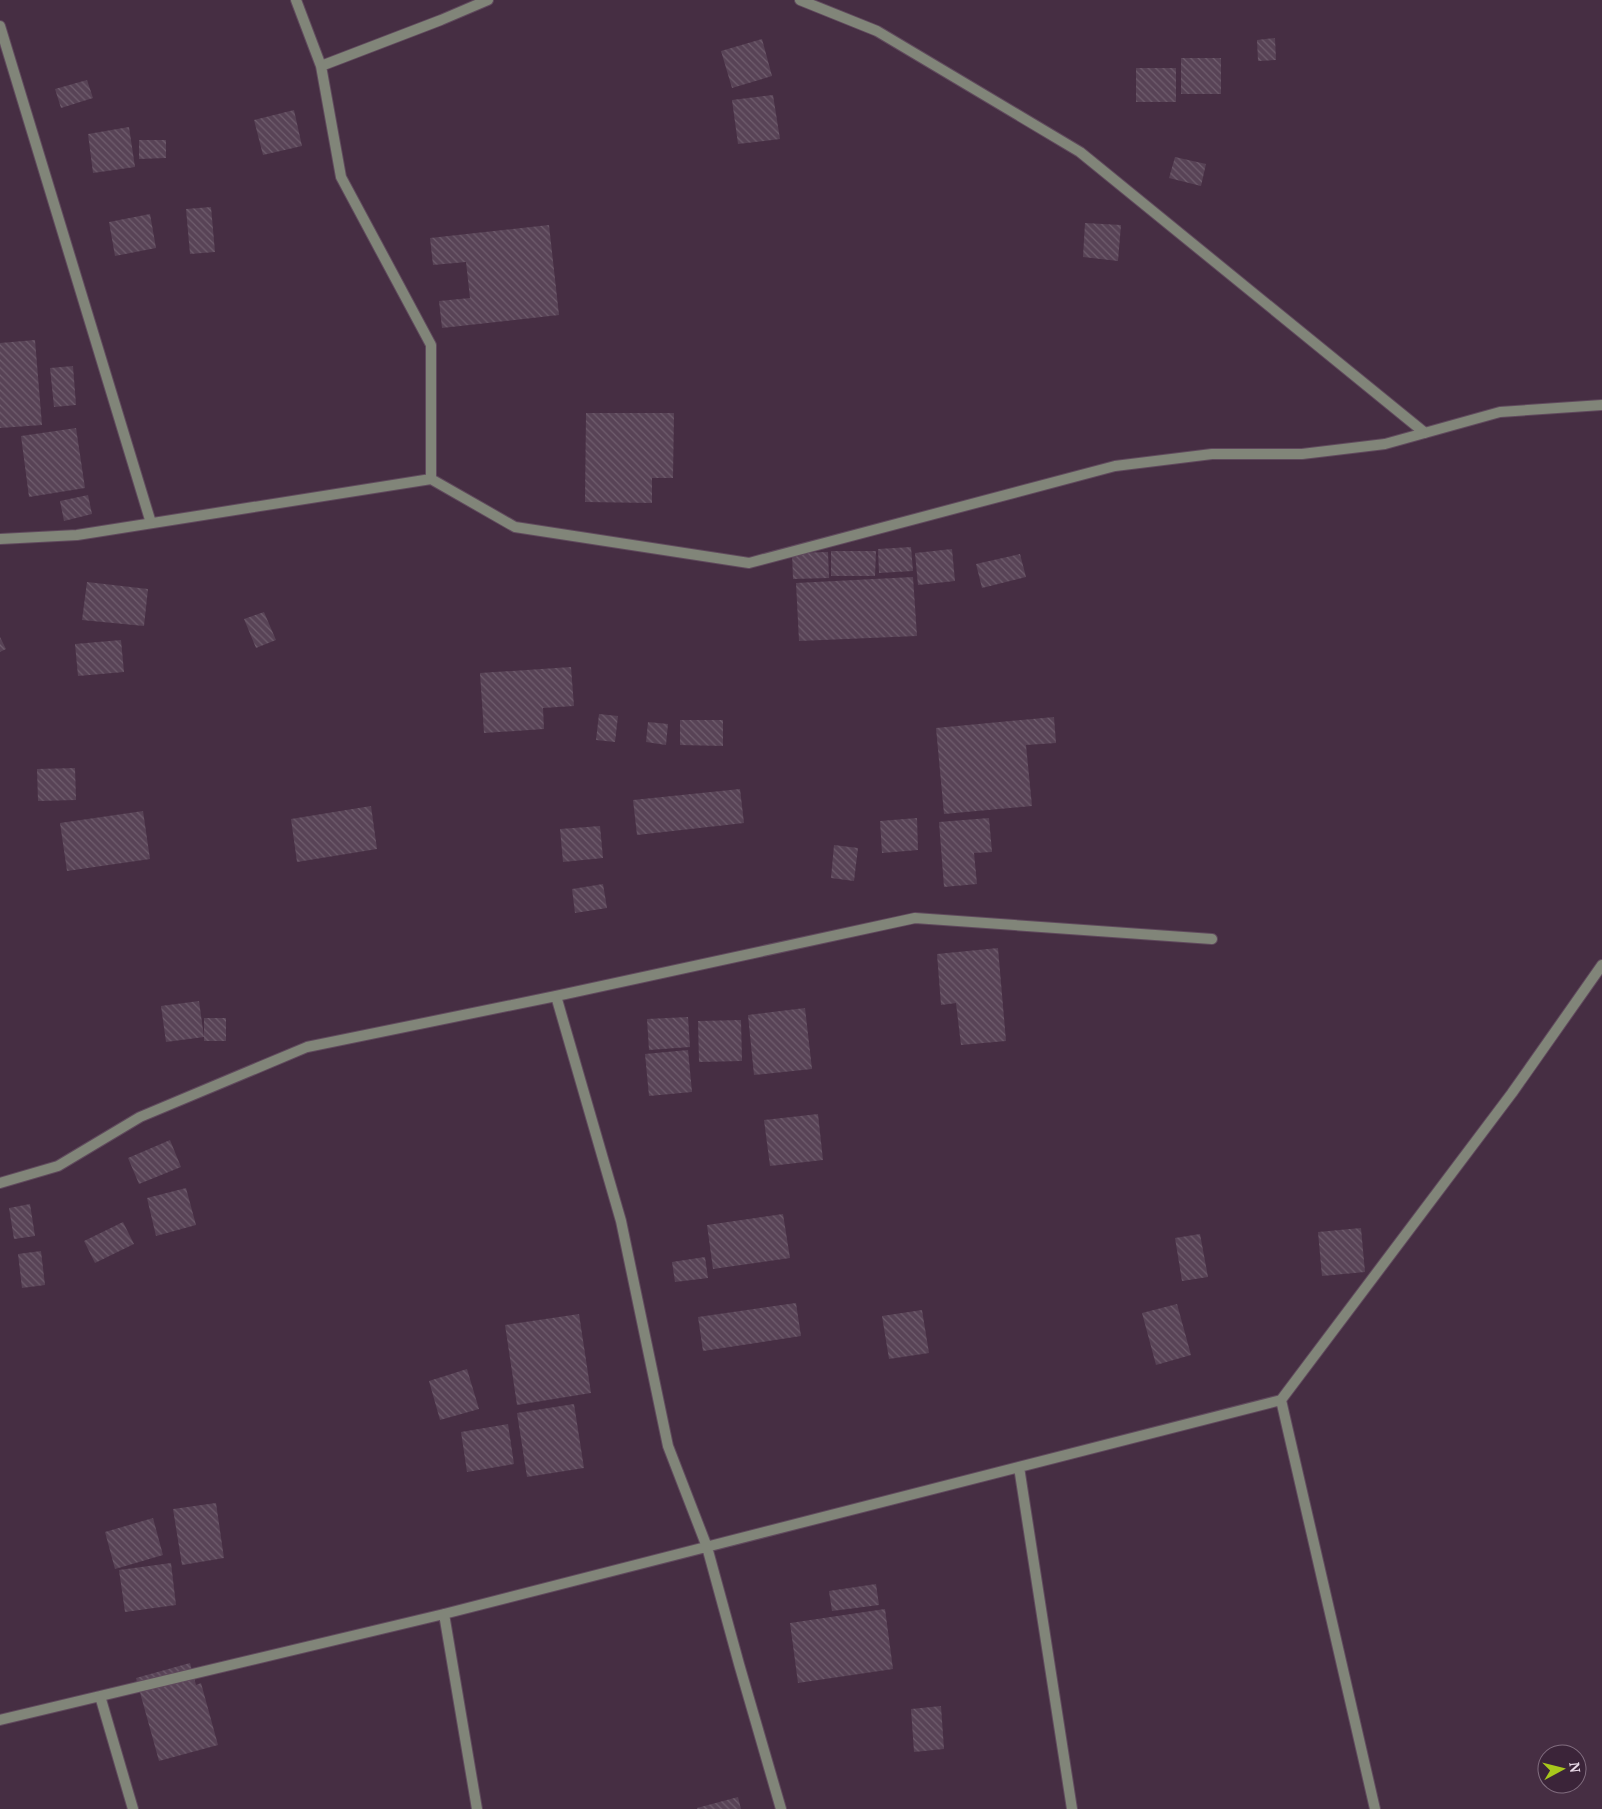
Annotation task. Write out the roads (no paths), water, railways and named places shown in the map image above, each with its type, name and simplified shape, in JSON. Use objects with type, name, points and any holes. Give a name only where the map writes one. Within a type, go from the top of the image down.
[{"type":"street","points":[[296,0],[321,66],[341,177],[431,344],[430,479]]},
{"type":"street","points":[[321,66],[488,0]]},
{"type":"street","points":[[800,0],[877,31],[1080,152],[1425,433]]},
{"type":"street","points":[[0,26],[151,523]]},
{"type":"street","points":[[0,539],[77,535],[430,479],[515,527],[749,563],[1115,466],[1212,454],[1302,454],[1385,444],[1500,412],[1602,405]]},
{"type":"street","points":[[0,1183],[58,1166],[140,1117],[307,1048],[915,918],[1212,938]]},
{"type":"street","points":[[0,1720],[444,1614],[1280,1400],[1512,1093],[1602,965]]},
{"type":"street","points":[[556,996],[620,1221],[668,1446],[707,1547],[781,1809]]},
{"type":"street","points":[[1280,1400],[1375,1809]]},
{"type":"street","points":[[1020,1467],[1072,1809]]},
{"type":"street","points":[[444,1614],[477,1809]]},
{"type":"street","points":[[100,1696],[133,1809]]}]
